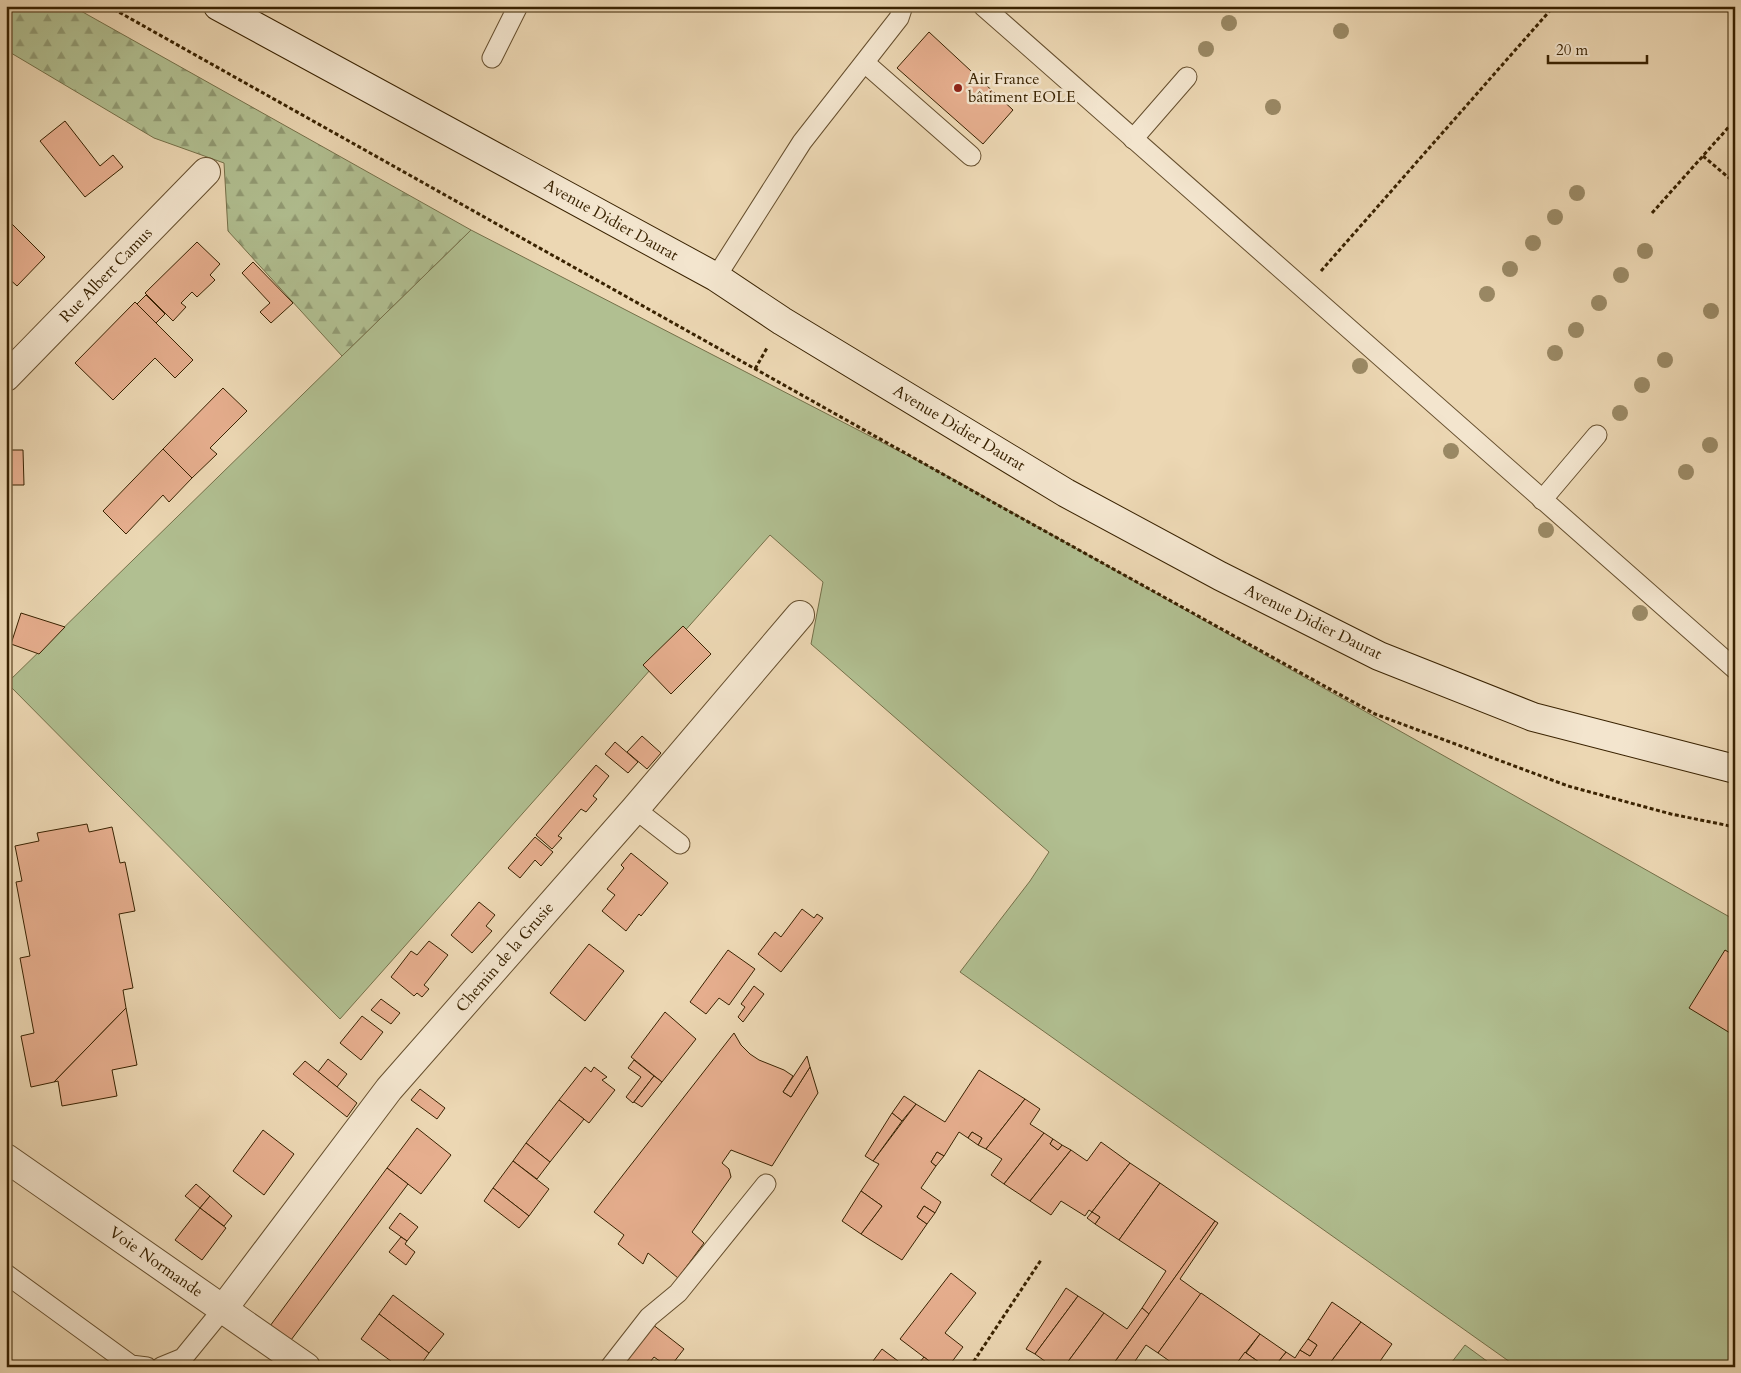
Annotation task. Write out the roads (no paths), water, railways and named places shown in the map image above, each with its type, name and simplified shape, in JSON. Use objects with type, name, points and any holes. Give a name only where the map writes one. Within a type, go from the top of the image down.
[{"type":"main road","name":"Avenue Didier Daurat","points":[[218,6],[716,277],[782,321],[1066,493],[1220,576],[1379,656],[1533,717],[1735,769]]},
{"type":"main road","name":"Rue Albert Camus","points":[[6,377],[206,172]]},
{"type":"main road","name":"Chemin de la Grusie","points":[[223,1309],[389,1089],[635,809],[800,615]]},
{"type":"main road","name":"Voie Normande","points":[[6,1158],[306,1367]]},
{"type":"lane","points":[[492,58],[518,6]]},
{"type":"lane","points":[[716,277],[802,142],[899,18],[903,6]]},
{"type":"lane","points":[[983,6],[1735,669]]},
{"type":"lane","points":[[865,63],[972,156]]},
{"type":"lane","points":[[1133,139],[1187,77]]},
{"type":"lane","points":[[1542,500],[1597,435]]},
{"type":"lane","points":[[635,809],[680,844]]},
{"type":"lane","points":[[610,1367],[649,1317],[678,1293],[766,1184]]},
{"type":"lane","points":[[6,1274],[130,1366],[148,1367]]},
{"type":"lane","points":[[161,1367],[183,1358],[223,1309]]},
{"type":"place","name":"Air France bâtiment EOLE","points":[[958,88]]}]
